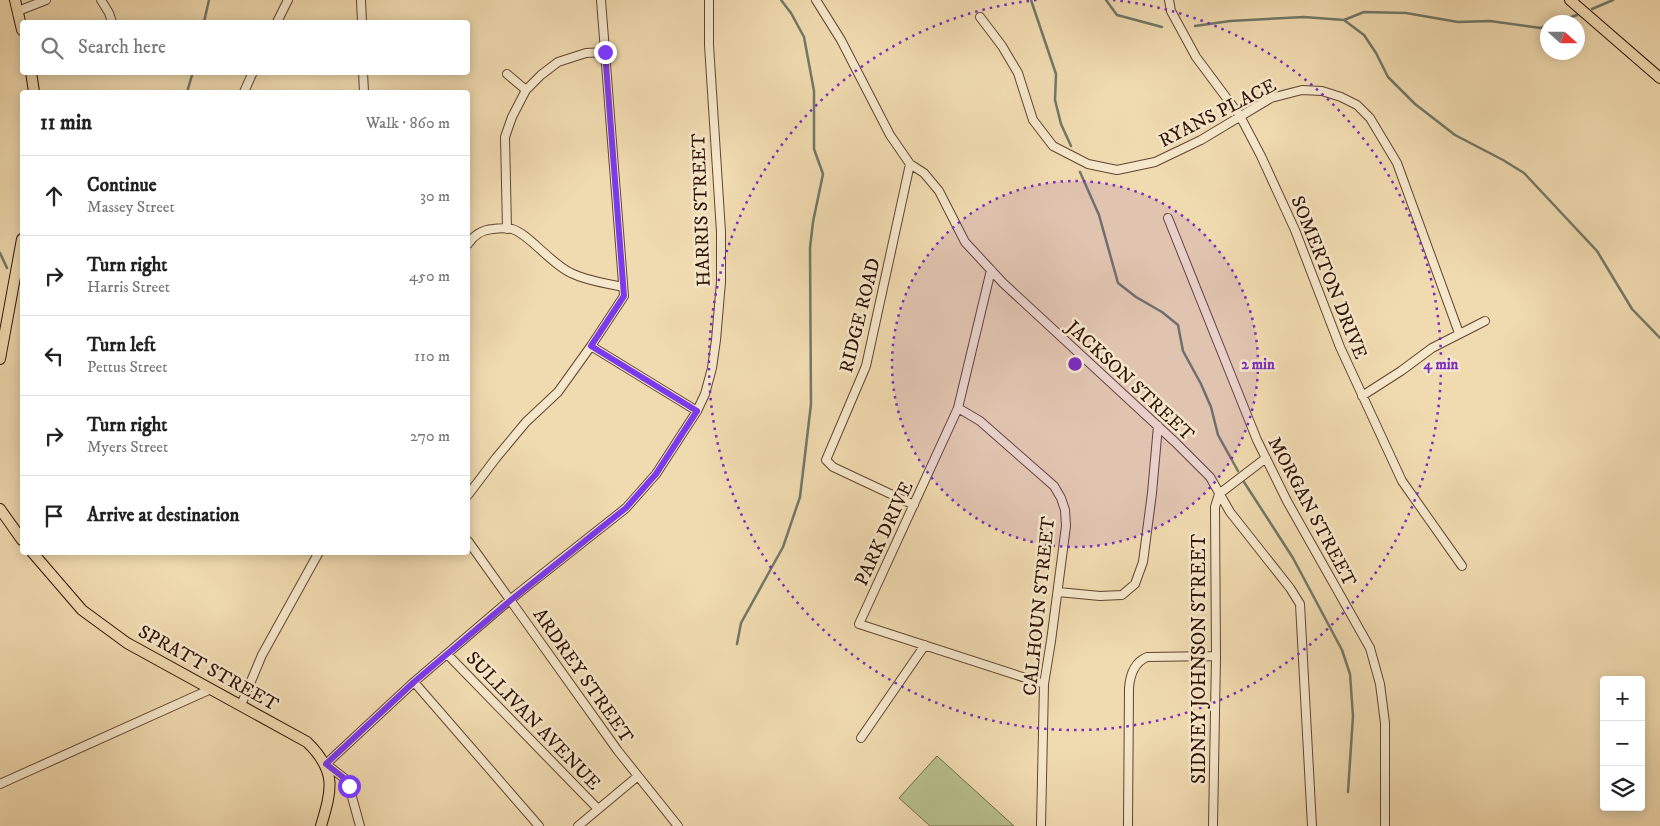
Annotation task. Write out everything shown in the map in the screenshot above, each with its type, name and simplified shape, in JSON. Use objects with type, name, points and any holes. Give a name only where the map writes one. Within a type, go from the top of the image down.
[{"type":"main road","points":[[15,0],[20,20]]},
{"type":"main road","points":[[1570,0],[1660,78]]},
{"type":"main road","points":[[31,75],[34,90]]},
{"type":"main road","points":[[0,359],[20,267]]},
{"type":"main road","points":[[0,509],[20,537]]},
{"type":"main road","name":"SPRATT STREET","points":[[35,555],[77,604],[102,626],[127,643],[307,742],[316,750],[326,764]]},
{"type":"main road","points":[[321,826],[328,803],[330,787],[326,764]]},
{"type":"street","points":[[18,11],[46,0]]},
{"type":"street","points":[[101,0],[111,20]]},
{"type":"street","points":[[278,20],[288,0]]},
{"type":"street","points":[[362,0],[362,20]]},
{"type":"street","points":[[470,493],[526,422],[558,392],[624,296],[601,0]]},
{"type":"street","name":"HARRIS STREET","points":[[326,764],[414,682],[511,600],[626,508],[656,474],[697,411],[705,394],[712,368],[721,282],[721,232],[709,45],[709,0]]},
{"type":"street","name":"JACKSON STREET","points":[[816,0],[841,40],[890,136],[910,164],[924,173],[939,190],[965,242],[991,270],[1210,477],[1230,512],[1290,588],[1300,604],[1312,826]]},
{"type":"street","name":"SOMERTON DRIVE","points":[[1169,0],[1171,11],[1196,56],[1240,116],[1296,230],[1340,347],[1402,481],[1462,566]]},
{"type":"street","name":"RYANS PLACE","points":[[980,17],[1002,46],[1018,74],[1033,120],[1054,146],[1088,164],[1117,170],[1155,162],[1201,140],[1271,98],[1302,90],[1322,92],[1341,97],[1357,105],[1370,118],[1397,163],[1458,333]]},
{"type":"street","points":[[507,229],[505,137],[512,117],[526,90],[558,62],[586,54],[605,52]]},
{"type":"street","points":[[507,74],[526,90]]},
{"type":"street","points":[[245,90],[252,75]]},
{"type":"street","points":[[363,75],[364,90]]},
{"type":"street","name":"RIDGE ROAD","points":[[910,164],[866,366],[826,460],[833,467],[914,505]]},
{"type":"street","name":"MORGAN STREET","points":[[1168,218],[1257,440],[1287,501],[1370,648],[1380,684],[1385,723],[1385,826]]},
{"type":"street","points":[[470,241],[475,235],[488,229],[514,230],[552,262],[570,273],[588,280],[623,287]]},
{"type":"street","name":"PARK DRIVE","points":[[991,270],[958,408],[859,624],[1044,684]]},
{"type":"street","points":[[1362,396],[1401,372],[1432,348],[1458,333],[1485,321]]},
{"type":"street","points":[[591,346],[697,411]]},
{"type":"street","name":"CALHOUN STREET","points":[[958,408],[980,421],[1054,486],[1062,498],[1065,510],[1066,526],[1044,684],[1041,826]]},
{"type":"street","points":[[1058,592],[1100,596],[1122,595],[1135,584],[1143,562],[1158,426]]},
{"type":"street","points":[[1220,493],[1266,458]]},
{"type":"street","name":"SIDNEY JOHNSON STREET","points":[[1213,826],[1216,656],[1215,508],[1220,493]]},
{"type":"street","name":"ARDREY STREET","points":[[470,544],[618,751],[678,826]]},
{"type":"street","points":[[241,705],[262,656],[317,555]]},
{"type":"street","points":[[861,738],[924,645]]},
{"type":"street","name":"SULLIVAN AVENUE","points":[[447,654],[598,809]]},
{"type":"street","points":[[1128,826],[1129,688],[1134,668],[1141,660],[1147,657],[1216,656]]},
{"type":"street","points":[[414,682],[539,826]]},
{"type":"street","points":[[0,784],[211,689]]},
{"type":"street","points":[[326,764],[344,778],[349,786],[360,826]]},
{"type":"street","points":[[578,826],[638,776]]},
{"type":"green space","points":[[937,756],[1014,826],[930,826],[899,798]]},
{"type":"waterway","points":[[204,20],[209,0]]},
{"type":"waterway","points":[[737,644],[741,623],[783,547],[800,497],[811,404],[810,248],[813,222],[823,174],[814,149],[814,91],[804,37],[791,13],[781,0]]},
{"type":"waterway","points":[[1031,0],[1056,74],[1055,100],[1061,124],[1071,146]]},
{"type":"waterway","points":[[1106,0],[1117,15],[1162,27]]},
{"type":"waterway","points":[[1592,9],[1613,0]]},
{"type":"waterway","points":[[1195,26],[1230,21],[1304,17],[1344,20],[1364,12],[1406,13],[1458,22],[1490,21],[1540,28]]},
{"type":"waterway","points":[[1344,20],[1364,35],[1388,77],[1415,104],[1455,135],[1524,173],[1597,251],[1632,309],[1660,338]]},
{"type":"waterway","points":[[188,90],[192,75]]},
{"type":"waterway","points":[[1080,172],[1099,215],[1118,283],[1178,325],[1183,351],[1211,407],[1218,435],[1238,471]]},
{"type":"waterway","points":[[0,253],[7,268]]},
{"type":"waterway","points":[[1244,482],[1293,558],[1342,650],[1350,674],[1353,716],[1348,792]]},
{"type":"route","points":[[349,786],[338,772],[326,764],[414,682],[511,600],[626,508],[656,474],[697,411],[591,346],[624,296],[605,52]]}]
